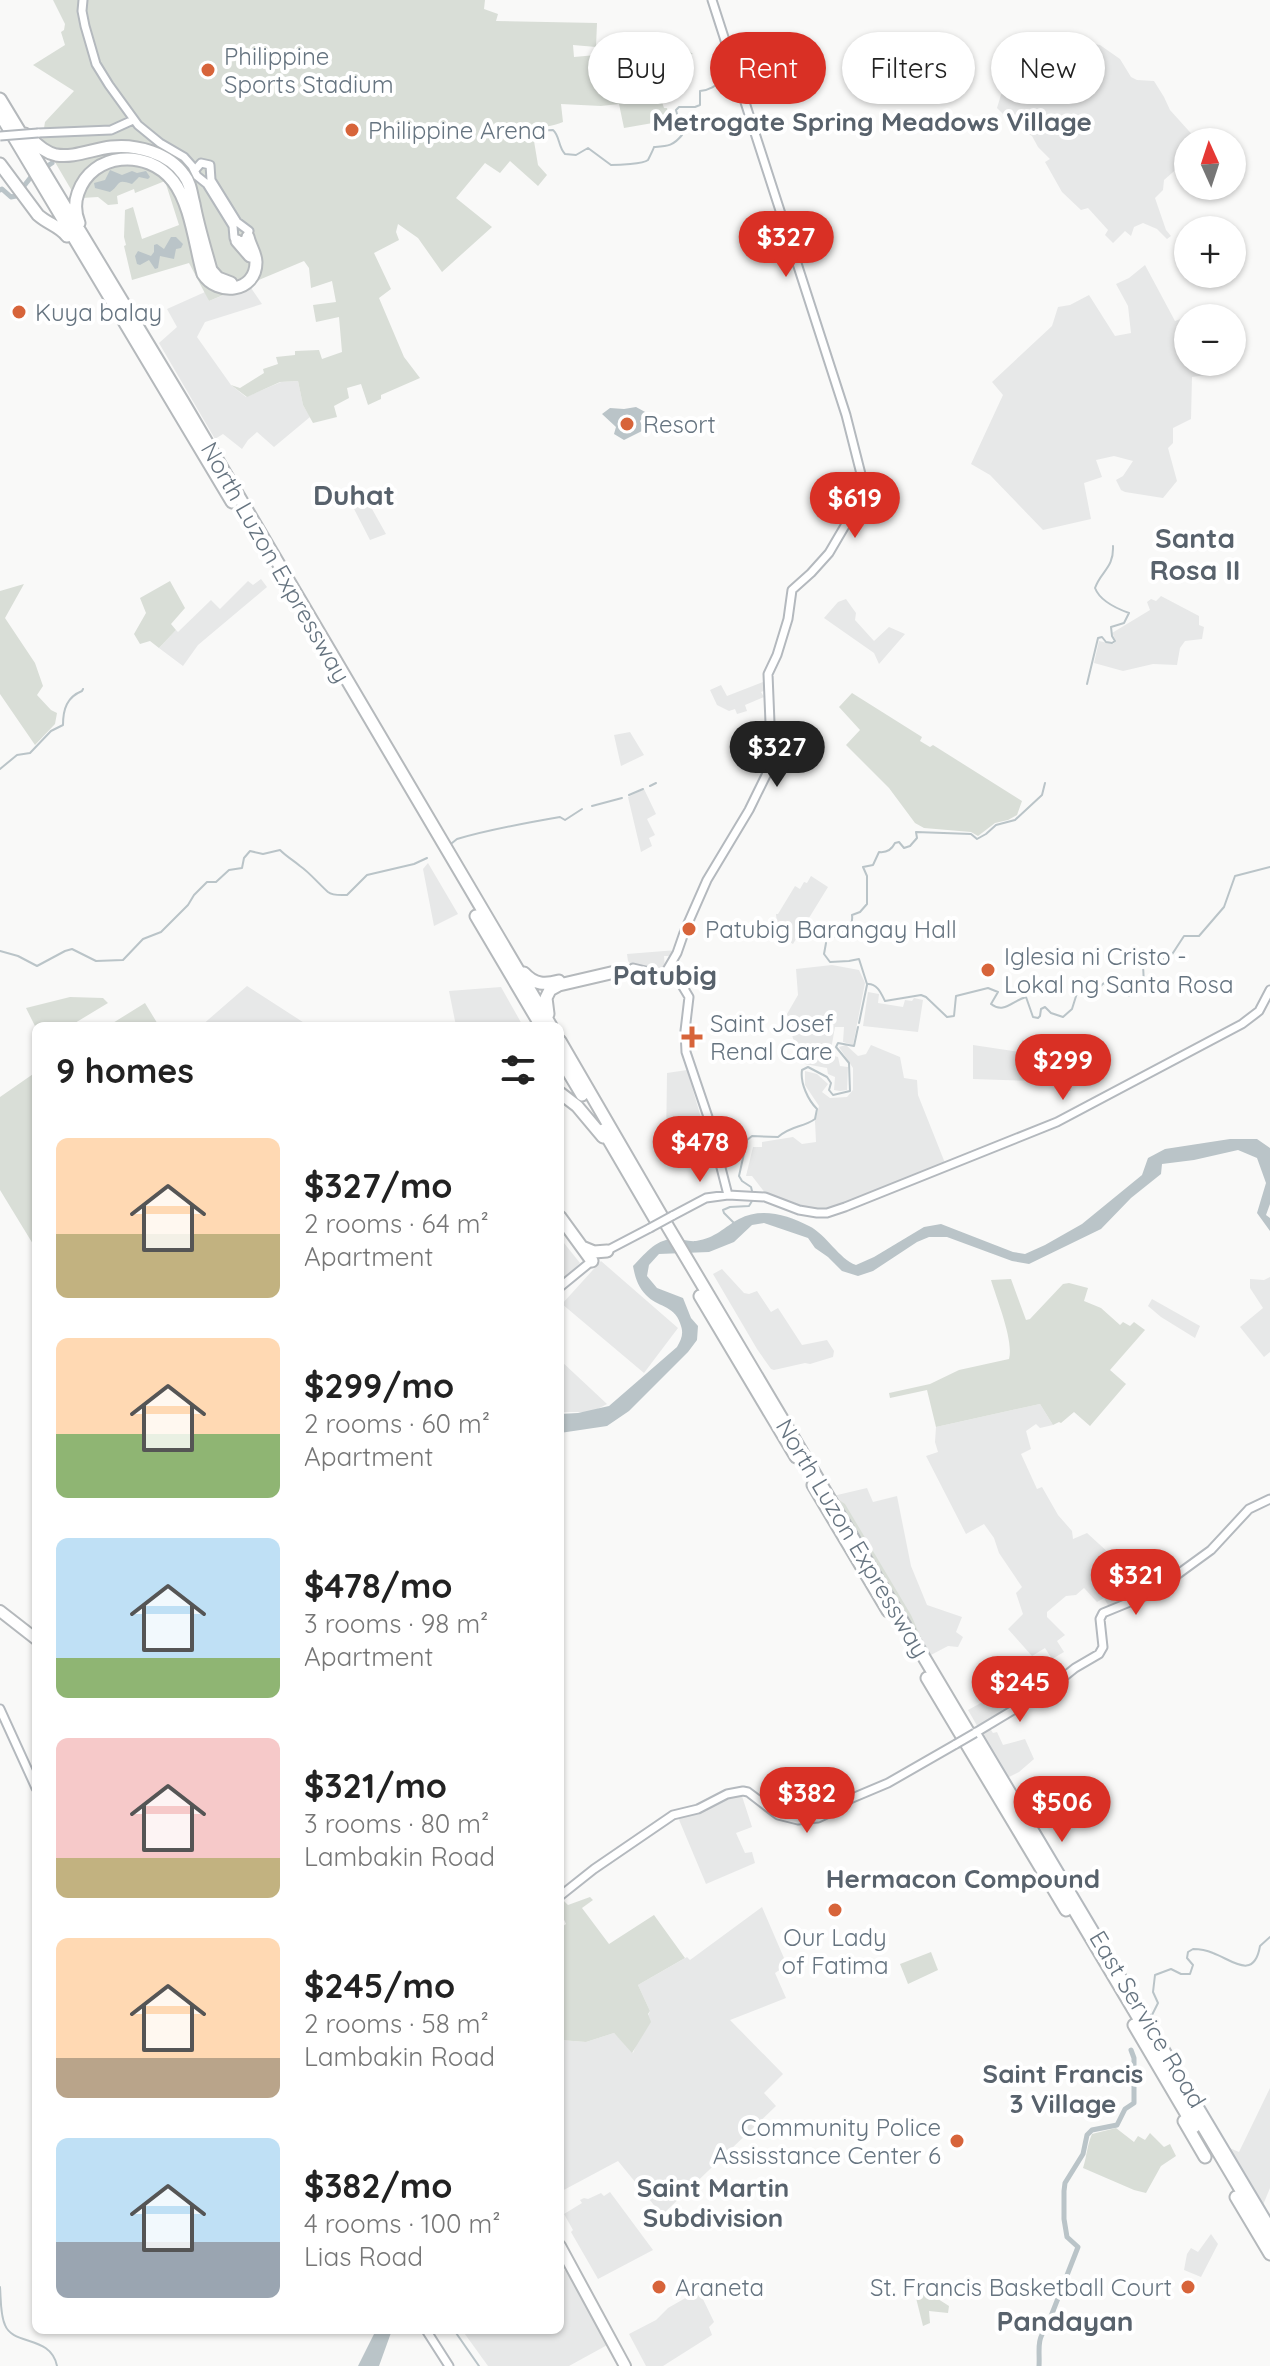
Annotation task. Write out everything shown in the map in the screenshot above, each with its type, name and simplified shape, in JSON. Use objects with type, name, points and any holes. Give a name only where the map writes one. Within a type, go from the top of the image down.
[{"type":"highway","name":"North Luzon Expressway","points":[[0,99],[43,179],[539,1022]]},
{"type":"highway","name":"North Luzon Expressway","points":[[0,114],[35,165]]},
{"type":"highway","points":[[16,126],[53,154],[72,155],[110,147],[133,148],[152,151],[179,168],[191,188],[211,270],[222,281],[238,281],[250,265],[250,255],[243,239]]},
{"type":"highway","points":[[102,276],[75,211],[77,196],[87,176],[105,162],[122,159],[142,161],[157,167],[174,182],[186,205],[203,274],[214,285],[233,289],[249,280],[256,259],[243,239]]},
{"type":"highway","points":[[0,164],[38,215],[64,232],[102,276]]},
{"type":"highway","name":"North Luzon Expressway","points":[[102,276],[182,400],[550,1022]]},
{"type":"highway","points":[[508,955],[527,977],[538,983],[549,984],[607,970],[633,970]]},
{"type":"highway","points":[[551,1022],[545,1004],[555,986],[633,970]]},
{"type":"highway","points":[[516,984],[531,1022]]},
{"type":"highway","name":"North Luzon Expressway","points":[[564,1048],[684,1262],[1270,2254]]},
{"type":"highway","name":"North Luzon Expressway","points":[[564,1065],[622,1164],[663,1225]]},
{"type":"highway","points":[[564,1096],[583,1112],[622,1164]]},
{"type":"highway","points":[[564,1223],[590,1262]]},
{"type":"highway","points":[[564,1233],[590,1262]]},
{"type":"highway","points":[[581,1246],[594,1252],[607,1251]]},
{"type":"highway","name":"North Luzon Expressway","points":[[684,1262],[819,1480],[1270,2239]]},
{"type":"highway","points":[[819,1480],[844,1500]]},
{"type":"highway","points":[[0,1608],[32,1633]]},
{"type":"highway","points":[[929,1649],[944,1683],[944,1691]]},
{"type":"highway","points":[[1156,2063],[1201,2153]]},
{"type":"highway","points":[[1183,2078],[1186,2089],[1241,2182],[1249,2205]]},
{"type":"highway","points":[[564,2253],[625,2366]]},
{"type":"main road","points":[[85,0],[86,25],[101,70],[132,119],[148,135],[184,157],[210,165],[211,175],[235,224],[234,237],[243,239],[249,231],[235,224],[214,192],[197,176],[184,157]]},
{"type":"main road","points":[[667,976],[707,880],[749,810],[772,763],[775,749],[770,723],[768,674],[788,619],[792,590],[829,553],[848,518],[841,491],[861,474],[846,415],[712,0]]},
{"type":"main road","points":[[0,136],[89,130],[118,126],[132,119]]},
{"type":"main road","points":[[195,170],[203,162]]},
{"type":"main road","points":[[202,179],[211,175]]},
{"type":"main road","points":[[633,970],[667,976],[680,982],[689,997],[686,1052],[708,1117],[728,1195]]},
{"type":"main road","points":[[711,1197],[753,1196],[799,1210],[827,1213],[1057,1122],[1242,1024],[1259,1011],[1270,990]]},
{"type":"main road","points":[[724,1179],[739,1195]]},
{"type":"main road","points":[[564,1284],[607,1251],[663,1225],[723,1190],[724,1179]]},
{"type":"main road","points":[[564,1893],[604,1861],[664,1821],[727,1794],[743,1791],[778,1815],[814,1819],[888,1783],[1050,1688],[1099,1654],[1103,1647],[1100,1619],[1103,1613],[1152,1593],[1211,1550],[1249,1509],[1270,1499]]},
{"type":"main road","points":[[0,1709],[32,1779]]},
{"type":"main road","name":"East Service Road","points":[[976,1732],[1270,2225]]},
{"type":"main road","points":[[429,2334],[449,2366]]},
{"type":"shaded area","points":[[53,0],[485,0],[484,9],[498,14],[496,21],[597,23],[597,32],[588,32],[588,46],[573,45],[574,57],[588,56],[588,104],[619,104],[601,106],[561,104],[563,122],[555,125],[519,127],[492,125],[489,120],[486,121],[488,129],[529,131],[538,165],[547,175],[538,186],[510,161],[500,173],[485,163],[456,198],[492,227],[442,272],[418,238],[398,224],[396,232],[399,240],[374,253],[391,289],[379,298],[404,357],[420,378],[381,395],[381,399],[368,405],[361,384],[347,388],[349,398],[334,406],[337,417],[313,423],[303,405],[298,381],[280,382],[247,397],[231,385],[240,388],[264,373],[263,369],[278,364],[276,357],[295,355],[295,351],[319,350],[322,359],[342,352],[339,317],[316,322],[313,305],[336,302],[332,281],[311,288],[309,268],[304,261],[209,301],[189,263],[132,280],[124,246],[125,210],[133,207],[142,239],[179,225],[165,181],[135,193],[134,189],[117,196],[118,204],[108,205],[98,197],[82,198],[79,203],[42,140],[45,122],[74,91],[33,65],[65,45],[61,32],[65,24]]},
{"type":"shaded area","points":[[1105,48],[1120,59],[1131,77],[1154,81],[1170,110],[1186,128],[1174,128],[1174,171],[1164,180],[1163,190],[1155,198],[1171,236],[1167,239],[1157,229],[1143,223],[1134,227],[1131,236],[1125,231],[1113,243],[1105,235],[1108,230],[1088,208],[1081,210],[1062,192],[1045,162],[1050,159],[1032,136],[1013,124],[997,108],[998,104],[1105,104]]},
{"type":"shaded area","points":[[619,104],[663,104],[667,108],[670,120],[624,128]]},
{"type":"shaded area","points":[[110,170],[122,175],[146,171],[150,177],[139,177],[132,184],[120,182],[110,192],[95,188],[94,183],[105,180]]},
{"type":"shaded area","points":[[171,237],[176,237],[183,244],[176,249],[174,259],[160,256],[158,268],[155,269],[149,260],[137,264],[135,256],[138,251],[151,256],[154,245],[164,249]]},
{"type":"shaded area","points":[[1145,265],[1174,319],[1174,376],[1199,376],[1192,377],[1191,419],[1173,428],[1173,443],[1168,448],[1177,481],[1163,498],[1125,492],[1116,480],[1123,476],[1133,461],[1114,456],[1096,460],[1102,477],[1084,483],[1091,519],[1043,530],[990,475],[971,464],[1003,395],[992,382],[1052,326],[1058,307],[1070,305],[1089,295],[1115,336],[1131,333],[1128,306],[1116,284]]},
{"type":"shaded area","points":[[249,285],[262,304],[205,322],[197,337],[231,385],[246,397],[281,382],[298,381],[303,405],[310,417],[274,447],[257,432],[242,449],[223,434],[215,439],[159,343],[177,327],[167,309],[205,292],[209,301]]},
{"type":"shaded area","name":"Resort","points":[[636,407],[647,413],[640,421],[644,430],[624,440],[614,434],[616,427],[602,414],[610,408]]},
{"type":"shaded area","points":[[367,500],[386,534],[370,540],[353,507]]},
{"type":"shaded area","points":[[261,579],[267,587],[198,645],[183,666],[159,648],[211,600],[220,609],[248,581],[253,585]]},
{"type":"shaded area","points":[[170,581],[185,608],[171,624],[176,630],[159,648],[150,641],[140,644],[134,634],[146,613],[140,598]]},
{"type":"shaded area","points":[[24,584],[5,618],[35,663],[43,686],[37,695],[57,713],[55,724],[35,745],[0,694],[0,591]]},
{"type":"shaded area","points":[[1161,596],[1199,616],[1199,625],[1204,627],[1202,639],[1185,641],[1180,648],[1177,665],[1153,664],[1123,671],[1094,663],[1099,641],[1113,644],[1116,641],[1112,633],[1150,610],[1147,602],[1151,599],[1156,601]]},
{"type":"shaded area","points":[[846,599],[856,613],[855,620],[874,641],[889,627],[905,634],[879,664],[874,653],[824,618],[838,602]]},
{"type":"shaded area","points":[[763,682],[766,690],[761,692],[764,697],[745,705],[747,711],[737,714],[735,709],[729,711],[717,705],[710,690],[721,685],[727,696]]},
{"type":"shaded area","points":[[852,693],[922,737],[920,741],[930,747],[933,745],[1022,801],[1017,815],[995,823],[978,836],[971,832],[924,828],[915,823],[889,788],[846,745],[860,730],[839,707]]},
{"type":"shaded area","points":[[630,732],[644,755],[621,766],[614,735]]},
{"type":"shaded area","points":[[644,789],[656,814],[647,819],[655,835],[649,838],[652,846],[641,852],[628,797]]},
{"type":"shaded area","points":[[428,863],[458,914],[434,926],[423,869]]},
{"type":"shaded area","points":[[811,876],[828,887],[793,944],[779,935],[782,928],[777,924],[776,914],[795,886],[800,889]]},
{"type":"shaded area","points":[[677,950],[674,956],[664,956],[665,968],[660,972],[633,967],[628,961],[627,954]]},
{"type":"shaded area","points":[[832,965],[859,970],[865,983],[853,1045],[843,1042],[844,1027],[835,1027],[830,1055],[838,1057],[840,1066],[848,1067],[847,1090],[840,1091],[834,1090],[835,1077],[828,1074],[827,1068],[799,1063],[787,1014],[798,995],[796,969]]},
{"type":"shaded area","points":[[247,986],[303,1022],[206,1022]]},
{"type":"shaded area","points":[[501,987],[521,1022],[455,1022],[449,991]]},
{"type":"shaded area","points":[[868,992],[879,994],[878,1003],[903,1007],[905,1000],[923,1000],[918,1032],[863,1026]]},
{"type":"shaded area","points":[[70,997],[103,998],[108,1003],[77,1022],[33,1022],[26,1008]]},
{"type":"shaded area","points":[[145,1003],[157,1022],[114,1022]]},
{"type":"shaded area","points":[[1022,1040],[1051,1043],[1049,1059],[1066,1071],[1071,1091],[1063,1091],[1058,1082],[973,1079],[973,1045],[1020,1052]]},
{"type":"shaded area","points":[[846,1045],[858,1056],[866,1054],[871,1045],[900,1057],[904,1078],[917,1080],[918,1095],[945,1163],[824,1211],[812,1211],[766,1194],[752,1176],[746,1176],[753,1147],[762,1147],[762,1142],[793,1137],[802,1144],[816,1142],[815,1121],[819,1106],[805,1085],[805,1071],[817,1074],[828,1084],[822,1092],[830,1098],[847,1097],[853,1090],[853,1068],[839,1047]]},
{"type":"shaded area","points":[[687,1070],[704,1128],[687,1132],[682,1160],[668,1160],[667,1073]]},
{"type":"shaded area","points":[[32,1075],[32,1242],[0,1190],[0,1097]]},
{"type":"shaded area","points":[[1230,1139],[1257,1139],[1270,1148],[1270,1204],[1266,1215],[1270,1218],[1270,1231],[1257,1213],[1266,1183],[1257,1158],[1238,1150],[1162,1164],[1161,1174],[1131,1198],[1101,1229],[1029,1264],[1012,1261],[947,1237],[929,1237],[873,1271],[858,1276],[842,1271],[808,1238],[764,1223],[752,1225],[734,1242],[709,1252],[659,1254],[649,1265],[647,1276],[657,1288],[683,1298],[698,1326],[697,1340],[629,1411],[607,1426],[564,1432],[564,1414],[609,1406],[679,1344],[682,1333],[677,1317],[643,1292],[633,1266],[660,1242],[672,1239],[703,1240],[747,1215],[765,1213],[809,1226],[856,1265],[924,1227],[941,1224],[1025,1254],[1082,1224],[1142,1175],[1148,1158],[1165,1149]]},
{"type":"shaded area","points":[[564,1243],[580,1263],[564,1278]]},
{"type":"shaded area","points":[[601,1261],[678,1328],[644,1373],[564,1306],[564,1302]]},
{"type":"shaded area","points":[[722,1269],[744,1293],[757,1291],[771,1312],[778,1308],[802,1345],[827,1340],[834,1351],[833,1357],[810,1364],[771,1369],[713,1274]]},
{"type":"shaded area","points":[[1270,1277],[1270,1352],[1264,1357],[1240,1327],[1263,1308],[1250,1288],[1250,1279]]},
{"type":"shaded area","points":[[1011,1279],[1026,1320],[1063,1284],[1069,1283],[1088,1288],[1084,1301],[1101,1308],[1120,1325],[1123,1322],[1130,1326],[1134,1322],[1145,1330],[1110,1370],[1126,1384],[1090,1426],[1074,1412],[1061,1423],[1053,1425],[1040,1404],[936,1427],[927,1390],[890,1398],[889,1393],[930,1384],[959,1370],[1009,1359],[1007,1331],[991,1280]]},
{"type":"shaded area","points":[[1152,1299],[1200,1326],[1195,1338],[1148,1306]]},
{"type":"shaded area","points":[[564,1364],[607,1404],[592,1412],[564,1412]]},
{"type":"shaded area","points":[[1040,1404],[1053,1425],[1040,1428],[1036,1424],[1026,1431],[1031,1449],[1021,1454],[1037,1489],[1042,1487],[1058,1515],[1072,1531],[1073,1539],[1087,1533],[1110,1554],[1117,1553],[1154,1590],[1109,1607],[1104,1598],[1097,1602],[1084,1588],[1076,1595],[1066,1596],[1047,1612],[1047,1617],[1065,1635],[1057,1641],[1064,1652],[1052,1659],[1045,1648],[1032,1656],[1008,1629],[1023,1614],[1016,1593],[1022,1587],[984,1524],[966,1534],[926,1456],[938,1452],[936,1427]]},
{"type":"shaded area","points":[[867,1488],[873,1502],[897,1496],[911,1566],[927,1605],[962,1617],[956,1632],[963,1637],[958,1647],[948,1646],[929,1656],[833,1496]]},
{"type":"shaded area","points":[[833,1496],[845,1504],[911,1615],[929,1656]]},
{"type":"shaded area","points":[[1010,1687],[1023,1703],[979,1729],[968,1710]]},
{"type":"shaded area","points":[[989,1727],[993,1733],[997,1732],[1003,1745],[1025,1739],[1034,1759],[1007,1778],[980,1732]]},
{"type":"shaded area","points":[[741,1793],[752,1827],[736,1833],[745,1853],[752,1852],[755,1863],[706,1884],[677,1815]]},
{"type":"shaded area","points":[[590,1897],[593,1900],[582,1908],[609,1944],[654,1915],[685,1958],[638,1985],[650,2011],[651,2022],[632,2053],[614,2033],[586,2042],[564,2040],[564,1901],[568,1905]]},
{"type":"shaded area","points":[[762,1907],[787,1965],[775,1973],[786,1998],[730,2020],[783,2074],[764,2093],[776,2106],[662,2215],[618,2161],[564,2190],[564,2040],[586,2042],[614,2033],[633,2053],[650,2011],[638,1985],[687,1957],[690,1960]]},
{"type":"shaded area","points":[[931,1952],[938,1970],[908,1984],[900,1964]]},
{"type":"shaded area","points":[[1270,2088],[1270,2188],[1263,2205],[1227,2147],[1239,2152]]},
{"type":"shaded area","points":[[1116,2128],[1134,2142],[1138,2136],[1145,2140],[1150,2133],[1164,2147],[1170,2144],[1176,2156],[1161,2166],[1146,2193],[1083,2168],[1092,2134]]},
{"type":"shaded area","points":[[610,2192],[653,2250],[598,2279],[564,2214],[582,2203],[580,2200],[584,2198],[601,2193],[604,2196]]},
{"type":"shaded area","points":[[1211,2234],[1218,2244],[1201,2277],[1184,2270],[1191,2248],[1198,2252]]},
{"type":"shaded area","points":[[567,2269],[609,2344],[569,2366],[488,2366],[465,2334],[564,2334],[564,2271]]},
{"type":"shaded area","points":[[931,2290],[949,2306],[948,2313],[929,2311],[930,2323],[923,2326],[915,2294]]},
{"type":"shaded area","points":[[696,2292],[702,2297],[714,2322],[709,2327],[712,2335],[663,2366],[646,2366],[629,2334],[656,2320],[668,2308]]},
{"type":"shaded area","points":[[374,2334],[391,2334],[379,2366],[358,2366]]},
{"type":"waterway","points":[[488,123],[491,127],[553,130],[565,154],[576,155],[588,148],[611,165],[630,164],[648,160],[654,147],[676,141],[682,135],[676,110],[700,105],[700,91],[710,88]]},
{"type":"waterway","points":[[0,190],[11,197],[16,196],[31,177],[52,163]]},
{"type":"waterway","points":[[1087,684],[1098,638],[1102,637],[1106,642],[1115,641],[1111,627],[1124,623],[1129,613],[1104,600],[1095,588],[1109,564],[1113,546]]},
{"type":"waterway","points":[[0,769],[17,755],[30,753],[51,731],[63,725],[67,704],[83,689]]},
{"type":"waterway","points":[[650,786],[656,783]]},
{"type":"waterway","points":[[829,939],[849,928],[852,915],[867,904],[867,876],[863,867],[873,865],[879,852],[887,851],[899,842],[904,848],[910,846],[917,838],[916,832],[971,834],[977,839],[996,825],[1015,820],[1042,795],[1045,783]]},
{"type":"waterway","points":[[629,795],[643,789]]},
{"type":"waterway","points":[[592,806],[622,798]]},
{"type":"waterway","points":[[452,843],[508,826],[560,817],[565,820],[582,809]]},
{"type":"waterway","points":[[0,951],[37,966],[72,949],[96,961],[123,960],[143,939],[161,932],[207,882],[216,882],[229,870],[242,868],[244,858],[250,851],[263,854],[280,850],[328,892],[340,895],[347,895],[367,875],[427,858]]},
{"type":"waterway","points":[[826,943],[824,954],[830,962],[859,959],[867,984],[876,987],[885,1001],[921,995],[947,1017],[954,1016],[956,996],[988,988],[998,992],[991,1004],[996,1007],[1004,1007],[1026,997],[1033,1017],[1038,1018],[1045,1007],[1063,1017],[1072,1009],[1077,993],[1096,990],[1104,983],[1117,986],[1129,996],[1141,993],[1143,965],[1148,959],[1169,959],[1184,936],[1199,936],[1224,907],[1235,876],[1270,867]]},
{"type":"waterway","points":[[859,1023],[867,985]]},
{"type":"waterway","points":[[753,1195],[751,1187],[739,1176],[747,1140],[752,1136],[778,1137],[815,1119],[817,1109],[802,1080],[802,1070],[808,1067],[827,1077],[833,1095],[850,1091],[849,1063],[836,1047],[838,1043],[854,1046],[858,1027]]},
{"type":"waterway","points":[[734,1223],[723,1210],[749,1206],[752,1201]]},
{"type":"waterway","points":[[1151,2017],[1158,2003],[1153,1992],[1155,1975],[1171,1969],[1190,1974],[1193,1965],[1187,1958],[1188,1952],[1205,1950],[1248,1965],[1253,1963],[1260,1946],[1270,1937]]},
{"type":"waterway","points":[[1039,2366],[1041,2337],[1078,2247],[1067,2237],[1065,2183],[1083,2154],[1087,2135],[1092,2130],[1117,2125],[1125,2109],[1134,2103],[1134,2058],[1131,2050]]},
{"type":"waterway","points":[[0,2287],[2,2316],[9,2332],[47,2349],[57,2366]]},
{"type":"waterway","points":[[457,2334],[479,2366]]},
{"type":"place","name":"Philippine Sports Stadium","points":[[208,70]]},
{"type":"place","name":"Philippine Arena","points":[[352,130]]},
{"type":"place","name":"Kuya balay","points":[[19,312]]},
{"type":"place","name":"Resort","points":[[627,424]]},
{"type":"place","name":"Patubig Barangay Hall","points":[[689,929]]},
{"type":"place","name":"Iglesia ni Cristo - Lokal ng Santa Rosa","points":[[988,970]]},
{"type":"place","name":"Saint Josef Renal Care","points":[[692,1037]]},
{"type":"place","name":"Our Lady of Fatima","points":[[835,1910]]},
{"type":"place","name":"Community Police Assisstance Center 6","points":[[957,2141]]},
{"type":"place","name":"Araneta","points":[[659,2287]]},
{"type":"place","name":"St. Francis Basketball Court","points":[[1188,2287]]},
{"type":"district","name":"Metrogate Spring Meadows Village","points":[[872,121]]},
{"type":"district","name":"Duhat","points":[[354,494]]},
{"type":"district","name":"Santa Rosa II","points":[[1195,553]]},
{"type":"district","name":"Patubig","points":[[665,974]]},
{"type":"district","name":"Hermacon Compound","points":[[963,1878]]},
{"type":"district","name":"Saint Francis 3 Village","points":[[1063,2088]]},
{"type":"district","name":"Saint Martin Subdivision","points":[[713,2202]]},
{"type":"district","name":"Pandayan","points":[[1065,2320]]}]
